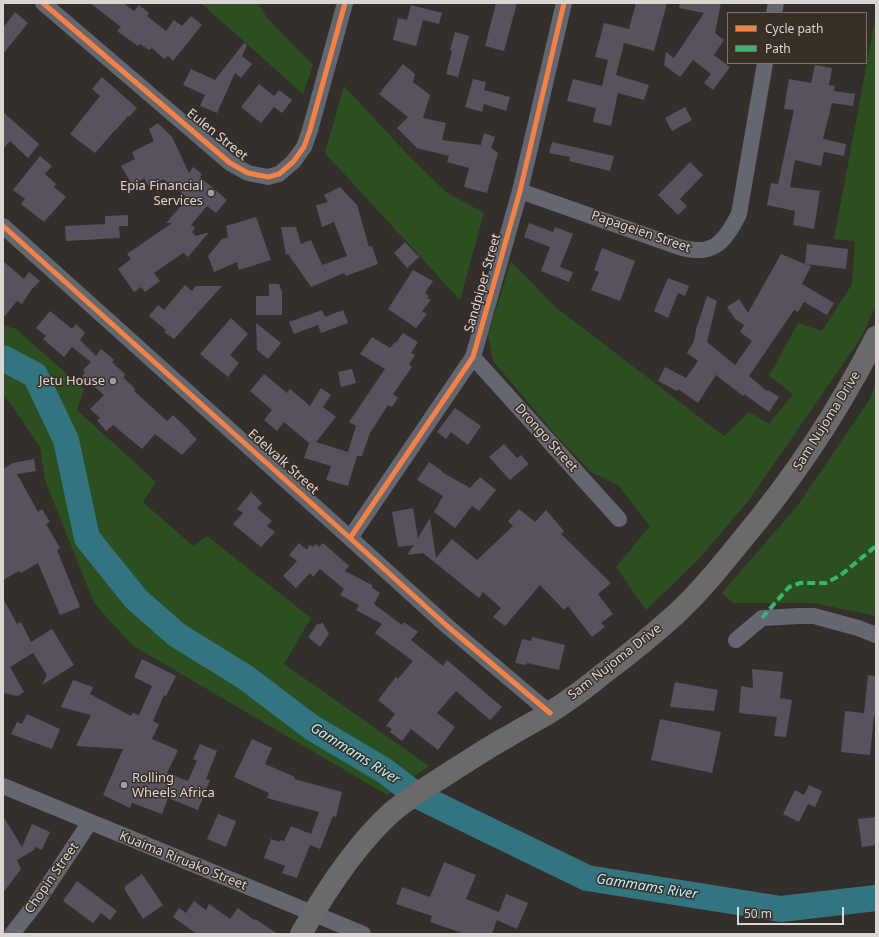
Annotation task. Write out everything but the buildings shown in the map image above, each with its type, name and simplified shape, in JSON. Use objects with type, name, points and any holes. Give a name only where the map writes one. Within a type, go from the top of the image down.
[{"type":"highway","name":"Sam Nujoma Drive","points":[[301,934],[350,859],[392,812],[424,789],[507,737],[550,713],[604,673],[676,614],[703,587],[764,514],[793,474],[828,423],[858,372],[876,337]]},
{"type":"street","name":"Eulen Street","points":[[43,3],[230,163],[248,173],[268,177],[279,174],[284,170],[293,162],[304,147],[345,3]]},
{"type":"street","name":"Sandpiper Street","points":[[350,538],[473,357],[520,191],[564,3]]},
{"type":"street","name":"Papageien Street","points":[[520,191],[680,247],[693,251],[709,250],[719,243],[730,231],[738,214],[766,64]]},
{"type":"street","name":"Edelvalk Street","points":[[3,226],[447,626],[550,713]]},
{"type":"street","name":"Drongo Street","points":[[473,357],[619,518]]},
{"type":"street","points":[[736,640],[762,618],[799,616],[814,616],[858,628],[876,636]]},
{"type":"street","name":"Kuaima Riruako Street","points":[[3,786],[363,934]]},
{"type":"street","name":"Chopin Street","points":[[12,934],[37,902],[90,822]]},
{"type":"green space","points":[[201,3],[258,3],[267,18],[313,65],[303,94]]},
{"type":"green space","points":[[876,15],[876,305],[861,338],[749,500],[698,560],[646,610],[616,567],[650,526],[618,485],[591,472],[561,441],[493,361],[488,335],[511,261],[554,306],[724,436],[749,412],[769,424],[793,394],[769,376],[798,323],[822,331],[852,284],[855,241],[834,239]]},
{"type":"green space","points":[[344,86],[411,158],[446,192],[484,213],[460,300],[325,153]]},
{"type":"green space","points":[[3,325],[16,329],[84,389],[77,410],[156,482],[143,502],[193,546],[207,536],[311,618],[284,664],[429,766],[387,795],[132,645],[94,603],[45,480],[40,447],[3,393]]},
{"type":"green space","points":[[876,384],[876,616],[813,603],[733,603],[722,593],[798,505],[868,402]]},
{"type":"waterway","name":"Gammams River","points":[[3,358],[35,375],[66,440],[87,538],[136,599],[177,635],[245,677],[311,727],[385,771],[416,795],[587,878],[781,909],[876,898]]},
{"type":"marked path","points":[[762,618],[789,587],[800,583],[826,583],[841,575],[876,546]]},
{"type":"cycle path","points":[[43,3],[230,163],[248,173],[268,177],[279,174],[293,162],[304,147],[345,3]]},
{"type":"cycle path","points":[[350,538],[473,357],[520,191],[564,3]]},
{"type":"cycle path","points":[[3,226],[447,626],[550,713]]},
{"type":"place","name":"Epia Financial Services","points":[[211,193]]},
{"type":"place","name":"Jetu House","points":[[113,381]]},
{"type":"place","name":"Rolling Wheels Africa","points":[[124,785]]}]
